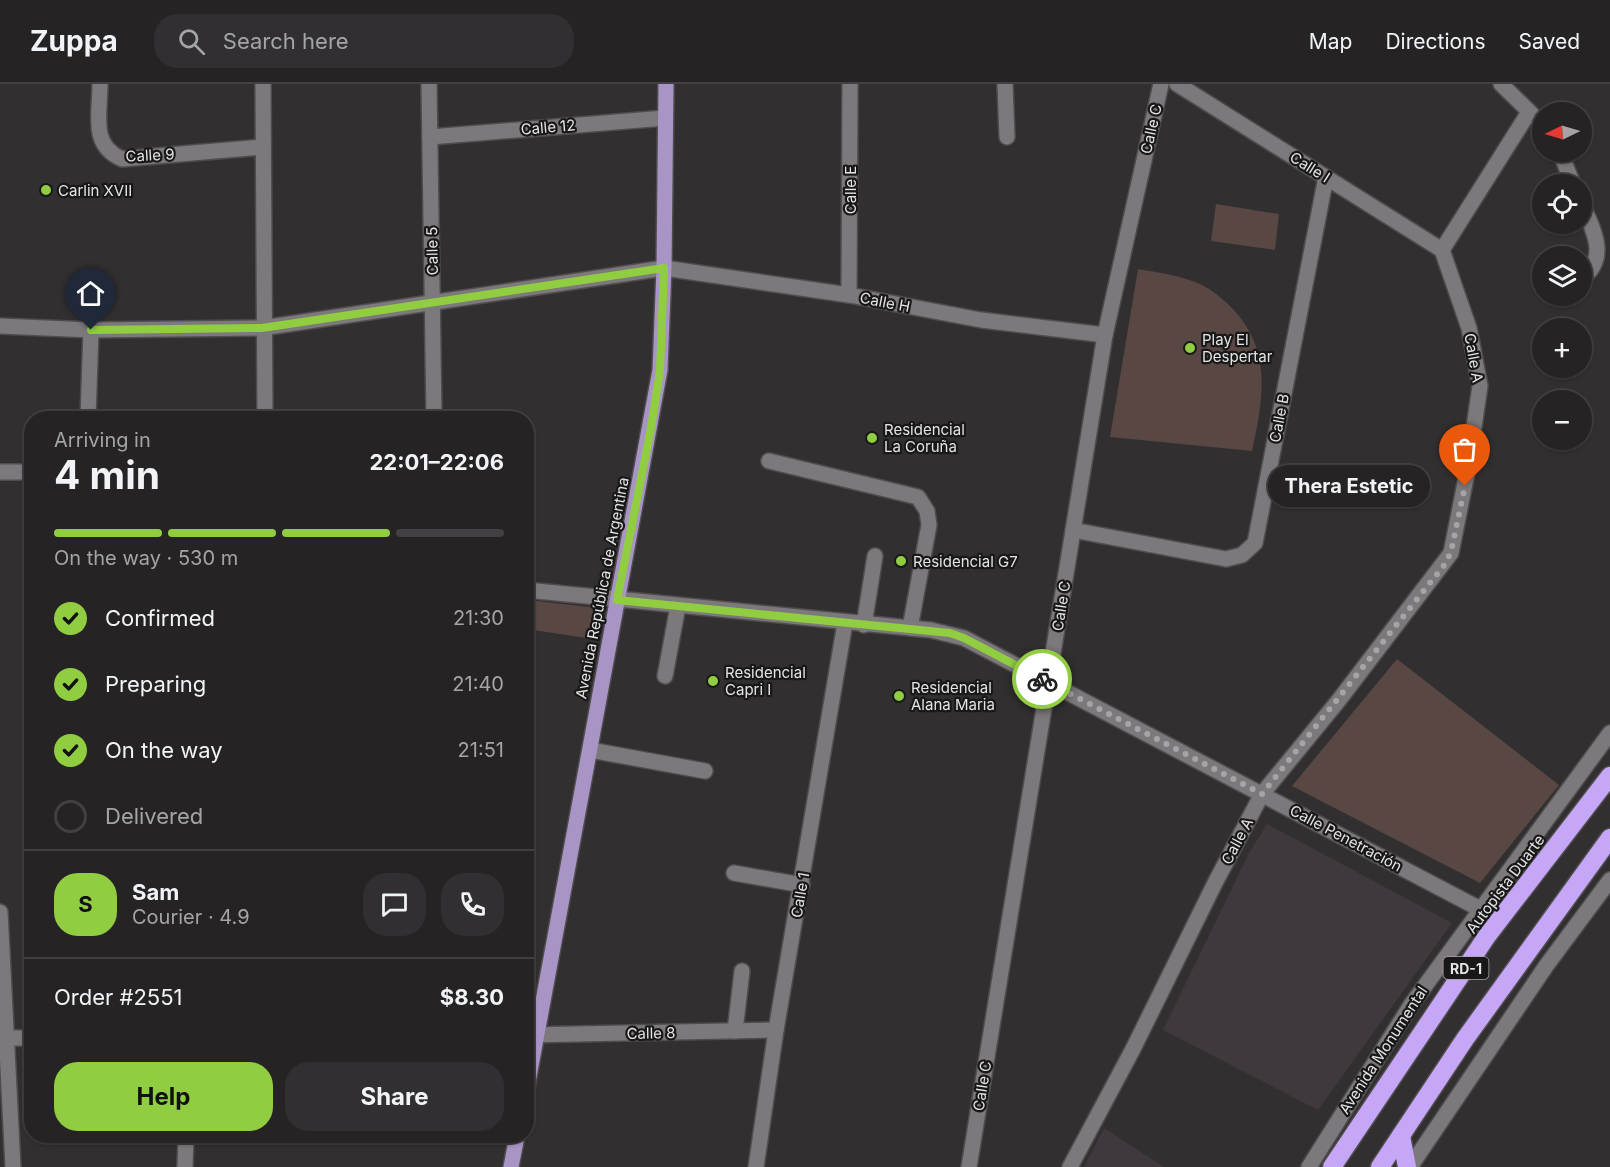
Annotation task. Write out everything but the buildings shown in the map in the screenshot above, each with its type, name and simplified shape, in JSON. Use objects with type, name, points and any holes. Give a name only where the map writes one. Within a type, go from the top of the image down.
[{"type":"highway","name":"Autopista Duarte","points":[[1332,1167],[1487,936],[1610,776]]},
{"type":"highway","name":"RD-1","points":[[1380,1167],[1465,1039],[1610,838]]},
{"type":"highway","points":[[1401,1136],[1408,1167]]},
{"type":"main road","name":"Avenida República de Argentina","points":[[534,1030],[590,750],[658,381],[664,268],[666,84]]},
{"type":"main road","points":[[511,1167],[516,1143]]},
{"type":"street","name":"Calle 9","points":[[100,84],[100,140],[109,153],[122,159],[263,147]]},
{"type":"street","points":[[262,84],[262,328],[265,411]]},
{"type":"street","name":"Calle 5","points":[[429,84],[434,411]]},
{"type":"street","name":"Calle E","points":[[849,295],[850,84]]},
{"type":"street","points":[[1005,84],[1006,137]]},
{"type":"street","name":"Calle C","points":[[969,1167],[1105,335],[1161,84]]},
{"type":"street","name":"Calle I","points":[[1177,84],[1442,250]]},
{"type":"street","points":[[1501,84],[1532,115]]},
{"type":"street","points":[[1442,250],[1529,112]]},
{"type":"street","name":"Calle 12","points":[[430,137],[665,118]]},
{"type":"street","name":"Calle B","points":[[1073,530],[1226,559],[1242,555],[1255,543],[1326,177]]},
{"type":"street","points":[[1592,231],[1599,249],[1595,266],[1592,269]]},
{"type":"street","name":"Calle A","points":[[1070,1167],[1133,1049],[1215,882],[1262,794],[1339,700],[1451,552],[1468,468],[1480,386],[1470,328],[1442,250]]},
{"type":"street","name":"Calle H","points":[[0,326],[91,330],[262,328],[664,268],[849,295],[981,320],[1105,335]]},
{"type":"street","points":[[88,411],[91,330]]},
{"type":"street","points":[[769,461],[918,497],[927,511],[929,525],[910,628]]},
{"type":"street","points":[[0,472],[24,472]]},
{"type":"street","points":[[864,625],[875,556]]},
{"type":"street","name":"Calle Penetración","points":[[534,591],[910,628],[964,638],[1480,909]]},
{"type":"street","points":[[665,676],[678,606]]},
{"type":"street","name":"Calle 1","points":[[756,1167],[776,1030],[845,623]]},
{"type":"street","name":"Avenida Monumental","points":[[1309,1167],[1411,1005],[1610,733]]},
{"type":"street","points":[[590,750],[705,771]]},
{"type":"street","points":[[734,873],[802,885]]},
{"type":"street","points":[[1408,1167],[1546,966],[1610,880]]},
{"type":"street","points":[[0,912],[4,1038],[13,1167]]},
{"type":"street","points":[[735,1031],[742,971]]},
{"type":"street","name":"Calle 8","points":[[534,1035],[776,1030]]},
{"type":"street","points":[[4,1038],[24,1038]]},
{"type":"street","points":[[185,1167],[186,1143]]},
{"type":"shaded area","points":[[1216,204],[1279,214],[1275,250],[1211,241]]},
{"type":"shaded area","name":"Play El Despertar","points":[[1138,269],[1176,276],[1204,286],[1232,308],[1246,325],[1255,344],[1262,384],[1261,405],[1252,451],[1110,437]]},
{"type":"shaded area","points":[[534,601],[599,608],[593,639],[534,630]]},
{"type":"shaded area","points":[[1397,659],[1559,785],[1480,883],[1292,786]]},
{"type":"shaded area","points":[[1267,824],[1452,923],[1318,1110],[1163,1030],[1249,853]]},
{"type":"shaded area","points":[[1104,1128],[1164,1167],[1084,1167]]},
{"type":"way so far","points":[[1042,679],[1262,794],[1445,564],[1451,552],[1465,486]]},
{"type":"place","name":"Carlin XVII","points":[[46,190]]},
{"type":"place","name":"Play El Despertar","points":[[1190,348]]},
{"type":"place","name":"Residencial La Coruña","points":[[872,438]]},
{"type":"place","name":"Thera Estetic","points":[[1465,486]]},
{"type":"place","name":"Residencial G7","points":[[901,561]]},
{"type":"place","name":"Residencial Capri I","points":[[713,681]]},
{"type":"place","name":"Residencial Alana Maria","points":[[899,696]]},
{"type":"route","points":[[91,330],[262,328],[544,284],[664,268],[660,370],[651,428],[617,600],[950,633],[1042,679]]}]
